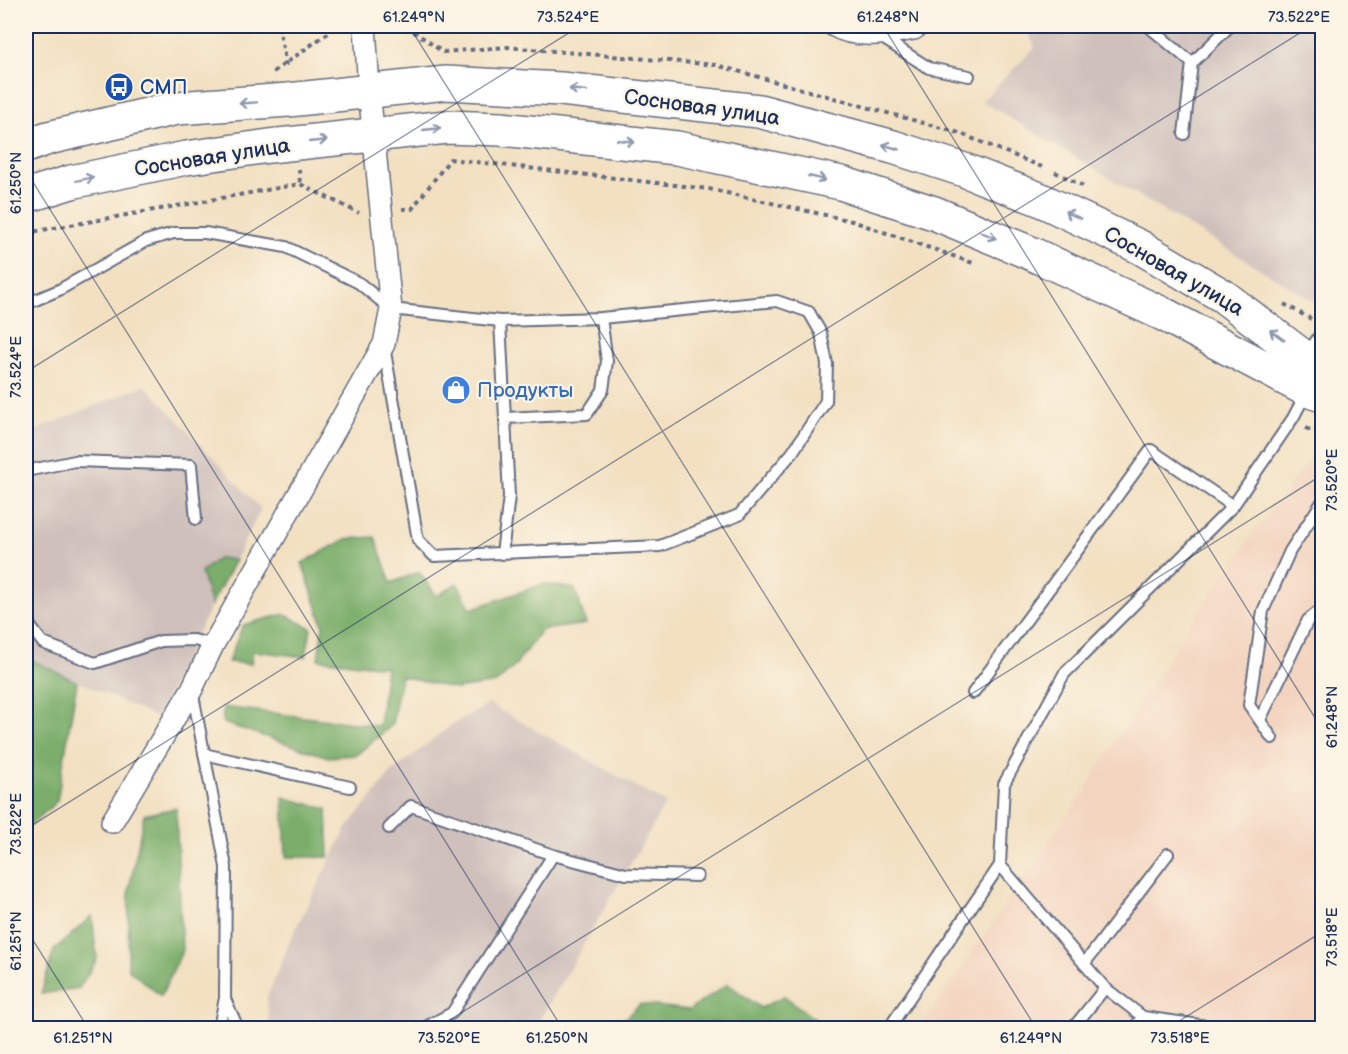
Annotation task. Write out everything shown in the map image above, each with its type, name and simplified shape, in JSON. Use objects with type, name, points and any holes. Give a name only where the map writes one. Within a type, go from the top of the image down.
[{"type":"main road","name":"Сосновая улица","points":[[26,146],[48,138],[177,108],[288,100],[446,83],[561,89],[759,111],[893,147],[964,170],[1039,200],[1140,247],[1223,296],[1312,377]]},
{"type":"main road","name":"Сосновая улица","points":[[26,196],[71,182],[186,158],[447,128],[501,129],[677,148],[841,183],[934,213],[1312,377]]},
{"type":"street","points":[[112,822],[192,689],[213,645],[384,344],[391,309],[373,135],[365,26]]},
{"type":"street","points":[[834,26],[840,30],[878,35],[914,29],[918,26]]},
{"type":"lane","points":[[1148,26],[1192,63]]},
{"type":"lane","points":[[1184,134],[1192,63],[1230,26]]},
{"type":"lane","points":[[878,35],[929,68],[969,76]]},
{"type":"lane","points":[[26,304],[59,290],[146,241],[174,233],[205,233],[286,247],[359,283],[391,309],[500,321],[600,318],[777,301],[809,312],[821,333],[827,364],[826,401],[792,453],[739,515],[660,546],[434,556],[418,540],[384,344]]},
{"type":"lane","points":[[505,418],[587,414],[603,390],[606,361],[600,318]]},
{"type":"lane","points":[[500,321],[509,496],[502,554]]},
{"type":"lane","points":[[889,1029],[1000,865],[1004,784],[1064,674],[1233,506],[1312,377]]},
{"type":"lane","points":[[973,693],[1150,450],[1233,506]]},
{"type":"lane","points":[[26,471],[75,461],[191,465],[196,519]]},
{"type":"lane","points":[[1272,738],[1250,705],[1263,611],[1290,551],[1323,502]]},
{"type":"lane","points":[[1260,720],[1308,620],[1323,609]]},
{"type":"lane","points":[[26,621],[43,644],[95,663],[161,642],[194,640],[213,645]]},
{"type":"lane","points":[[192,689],[226,867],[225,998],[219,1029]]},
{"type":"lane","points":[[204,754],[350,787]]},
{"type":"lane","points":[[389,828],[411,806],[554,855],[626,874],[697,876]]},
{"type":"lane","points":[[1084,964],[1168,854]]},
{"type":"lane","points":[[424,1029],[452,1013],[554,855]]},
{"type":"lane","points":[[1000,865],[1104,987],[1143,1017],[1221,1029]]},
{"type":"lane","points":[[1073,1029],[1104,987]]},
{"type":"lane","points":[[225,998],[238,1029]]},
{"type":"lane","points":[[1134,1029],[1143,1017]]},
{"type":"path","points":[[26,234],[300,184],[359,213],[412,208],[450,159],[709,189],[852,221],[988,268]]},
{"type":"path","points":[[1312,377],[1310,430],[1323,428]]},
{"type":"shaded area","points":[[1025,26],[1322,26],[1322,301],[1320,305],[982,101],[1035,47]]},
{"type":"shaded area","points":[[145,385],[261,509],[157,718],[26,657],[26,434]]},
{"type":"shaded area","points":[[1311,458],[1322,466],[1322,1028],[920,1028],[1089,783],[1197,614],[1259,525]]},
{"type":"shaded area","points":[[489,704],[666,803],[535,1028],[269,1028],[267,997],[292,936],[347,828],[393,771],[454,723]]},
{"type":"green space","points":[[375,537],[391,583],[419,572],[437,596],[457,583],[471,609],[544,584],[575,589],[586,624],[541,630],[515,666],[496,683],[456,689],[401,676],[392,725],[356,755],[328,757],[223,723],[223,707],[379,726],[386,667],[318,659],[323,625],[302,563],[346,539]]},
{"type":"green space","points":[[219,558],[235,560],[211,605],[201,572]]},
{"type":"green space","points":[[284,614],[311,628],[306,657],[253,651],[251,664],[228,662],[243,625]]},
{"type":"green space","points":[[26,657],[77,682],[57,801],[26,830]]},
{"type":"green space","points":[[283,797],[327,809],[329,857],[286,857]]},
{"type":"green space","points":[[176,808],[182,951],[161,996],[128,969],[129,890],[144,815]]},
{"type":"green space","points":[[92,916],[97,959],[79,988],[41,994],[54,950]]},
{"type":"green space","points":[[728,984],[761,1008],[784,996],[820,1023],[819,1028],[615,1028],[640,1004],[689,1010]]},
{"type":"place","name":"СМП","points":[[119,87]]},
{"type":"place","name":"Продукты","points":[[456,390]]}]
